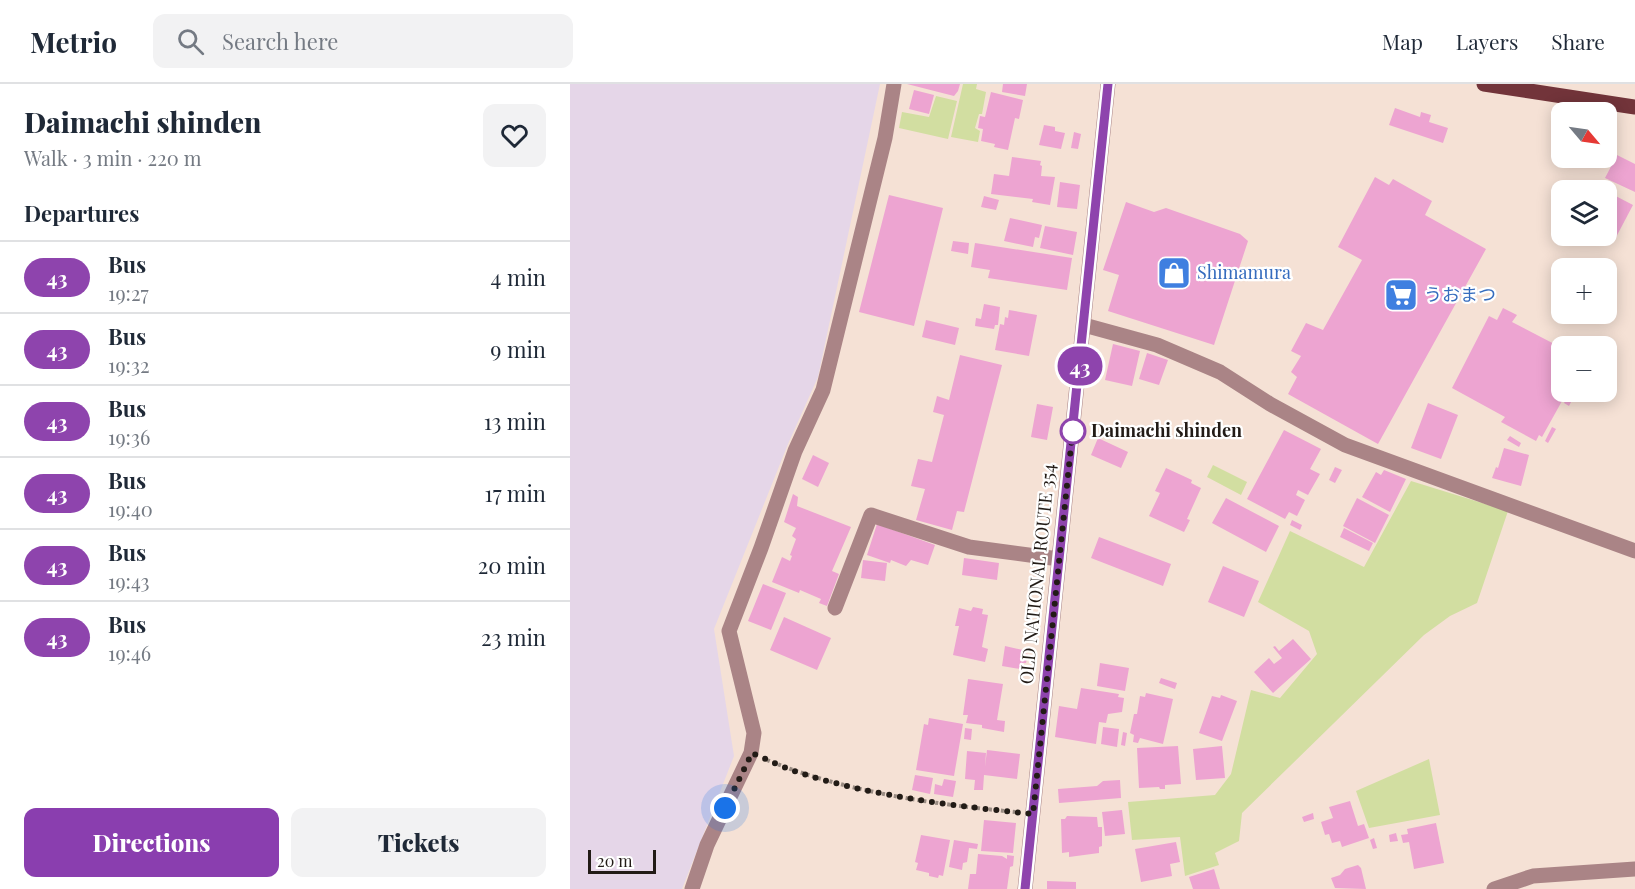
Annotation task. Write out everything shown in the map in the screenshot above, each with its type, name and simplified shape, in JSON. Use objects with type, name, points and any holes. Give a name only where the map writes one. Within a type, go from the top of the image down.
[{"type":"main road","points":[[1484,84],[1635,107]]},
{"type":"street","points":[[692,889],[707,845],[752,753],[754,733],[729,631],[795,451],[824,390],[885,138],[894,84]]},
{"type":"street","name":"OLD NATIONAL ROUTE 354","points":[[1025,889],[1108,84]]},
{"type":"street","points":[[1084,325],[1157,345],[1220,372],[1270,404],[1345,445],[1635,551]]},
{"type":"street","points":[[835,608],[871,514],[969,547],[1059,559]]},
{"type":"street","points":[[1494,889],[1533,876],[1635,869]]},
{"type":"path","points":[[752,753],[794,771],[863,789],[968,807],[1033,814]]},
{"type":"shaded area","points":[[570,84],[880,84],[818,377],[788,444],[714,629],[734,756],[682,889],[570,889]]},
{"type":"green space","points":[[963,84],[977,84],[976,89],[986,92],[982,114],[979,114],[975,128],[980,131],[978,142],[951,137]]},
{"type":"green space","points":[[936,96],[957,101],[948,139],[899,128],[902,112],[929,117]]},
{"type":"green space","points":[[1213,465],[1247,482],[1241,495],[1207,477]]},
{"type":"green space","points":[[1411,481],[1508,511],[1477,603],[1450,616],[1424,635],[1242,813],[1239,841],[1215,853],[1219,865],[1185,876],[1180,837],[1132,840],[1128,802],[1215,795],[1231,774],[1251,690],[1280,698],[1317,654],[1309,631],[1258,602],[1290,531],[1364,567]]},
{"type":"green space","points":[[1429,759],[1440,815],[1369,828],[1356,791]]},
{"type":"building","points":[[907,84],[960,84],[954,96]]},
{"type":"building","points":[[1003,84],[1027,84],[1025,96],[1002,92]]},
{"type":"building","points":[[914,90],[934,95],[929,114],[909,109]]},
{"type":"building","points":[[991,92],[1023,100],[1019,119],[1015,118],[1008,150],[981,141],[983,129],[978,128],[980,116],[985,117]]},
{"type":"building","points":[[1395,108],[1420,117],[1421,112],[1431,115],[1429,122],[1448,128],[1443,143],[1389,125]]},
{"type":"building","points":[[1044,125],[1055,127],[1055,131],[1065,133],[1061,149],[1039,145]]},
{"type":"building","points":[[1074,132],[1081,134],[1078,149],[1071,148]]},
{"type":"building","points":[[1617,155],[1635,164],[1635,192],[1617,184],[1617,180],[1605,178],[1610,168],[1617,168]]},
{"type":"building","points":[[1012,157],[1041,161],[1041,176],[1055,177],[1050,205],[1032,202],[1033,199],[991,194],[994,174],[1009,176]]},
{"type":"building","name":"うおまつ","points":[[1375,177],[1389,185],[1393,179],[1432,201],[1425,215],[1486,249],[1378,444],[1288,394],[1297,377],[1291,372],[1301,356],[1291,351],[1306,323],[1323,330],[1362,260],[1338,247]]},
{"type":"building","points":[[1060,182],[1080,185],[1077,209],[1057,207]]},
{"type":"building","points":[[889,195],[943,208],[914,326],[859,312]]},
{"type":"building","points":[[984,196],[999,200],[996,210],[981,207]]},
{"type":"building","points":[[1617,197],[1633,205],[1617,235]]},
{"type":"building","name":"Shimamura","points":[[1126,202],[1154,212],[1166,208],[1240,234],[1248,241],[1214,345],[1108,311],[1119,275],[1103,270]]},
{"type":"building","points":[[1010,218],[1042,225],[1039,238],[1035,237],[1033,247],[1004,241]]},
{"type":"building","points":[[1045,226],[1077,232],[1073,255],[1040,248]]},
{"type":"building","points":[[953,241],[969,243],[968,254],[951,251]]},
{"type":"building","points":[[975,243],[1072,258],[1067,290],[988,278],[990,270],[971,267]]},
{"type":"building","points":[[984,304],[1000,307],[998,325],[995,325],[994,329],[975,326],[976,318],[981,319]]},
{"type":"building","points":[[1503,308],[1517,315],[1512,322],[1551,342],[1551,402],[1561,402],[1542,437],[1539,435],[1536,441],[1501,422],[1505,417],[1452,388],[1489,316],[1497,320]]},
{"type":"building","points":[[1009,310],[1037,315],[1029,356],[995,350],[1000,324],[1004,325]]},
{"type":"building","points":[[926,320],[959,328],[955,345],[922,337]]},
{"type":"building","points":[[1113,344],[1140,351],[1132,386],[1105,380]]},
{"type":"building","points":[[1147,353],[1168,360],[1159,385],[1139,379]]},
{"type":"building","points":[[960,355],[1002,365],[964,512],[957,511],[952,530],[916,520],[925,489],[911,486],[918,459],[932,462],[944,415],[933,412],[937,396],[949,400]]},
{"type":"building","points":[[1428,403],[1458,415],[1441,459],[1411,448]]},
{"type":"building","points":[[1037,404],[1053,407],[1047,440],[1031,437]]},
{"type":"building","points":[[1552,427],[1556,429],[1548,443],[1545,441]]},
{"type":"building","points":[[1284,430],[1321,449],[1310,469],[1320,474],[1308,495],[1298,490],[1296,495],[1305,500],[1297,516],[1289,512],[1285,519],[1247,499]]},
{"type":"building","points":[[1510,436],[1521,443],[1519,447],[1507,440]]},
{"type":"building","points":[[1098,438],[1128,452],[1121,468],[1091,455]]},
{"type":"building","points":[[1504,448],[1529,455],[1521,486],[1492,478],[1496,467],[1498,468]]},
{"type":"building","points":[[813,455],[829,463],[818,487],[802,479]]},
{"type":"building","points":[[1335,467],[1342,470],[1335,483],[1329,480]]},
{"type":"building","points":[[1166,468],[1192,480],[1191,483],[1201,488],[1187,519],[1190,520],[1184,532],[1149,516],[1160,493],[1155,491]]},
{"type":"building","points":[[1384,470],[1406,479],[1390,512],[1362,497],[1376,472],[1381,475]]},
{"type":"building","points":[[793,494],[798,497],[797,506],[851,527],[832,571],[839,574],[827,606],[819,603],[821,599],[772,582],[782,557],[790,561],[792,556],[790,555],[796,539],[792,536],[796,528],[784,522]]},
{"type":"building","points":[[1226,498],[1279,526],[1266,552],[1212,523]]},
{"type":"building","points":[[1357,498],[1389,515],[1375,543],[1343,526]]},
{"type":"building","points":[[1292,520],[1302,525],[1300,530],[1290,525]]},
{"type":"building","points":[[877,524],[935,545],[928,565],[911,560],[906,566],[867,555]]},
{"type":"building","points":[[1344,528],[1373,543],[1369,551],[1340,537]]},
{"type":"building","points":[[1099,537],[1171,564],[1163,586],[1091,558]]},
{"type":"building","points":[[964,558],[999,563],[997,580],[962,575]]},
{"type":"building","points":[[863,560],[887,563],[885,581],[861,578]]},
{"type":"building","points":[[1223,566],[1259,581],[1244,617],[1208,602]]},
{"type":"building","points":[[763,584],[786,593],[771,630],[748,621]]},
{"type":"building","points":[[973,607],[983,609],[982,614],[988,615],[982,647],[988,649],[985,662],[953,655],[959,626],[955,626],[959,608],[971,611]]},
{"type":"building","points":[[784,617],[831,638],[817,670],[770,650]]},
{"type":"building","points":[[1293,639],[1311,659],[1273,693],[1254,672],[1269,658],[1274,664],[1282,658],[1273,647],[1275,646],[1279,651]]},
{"type":"building","points":[[1005,646],[1023,650],[1022,653],[1028,654],[1026,663],[1021,663],[1020,669],[1002,666]]},
{"type":"building","points":[[1100,663],[1129,668],[1125,691],[1097,686]]},
{"type":"building","points":[[1161,678],[1177,683],[1175,689],[1159,683]]},
{"type":"building","points":[[968,679],[1003,684],[997,720],[1005,721],[1004,732],[966,723],[968,715],[963,715]]},
{"type":"building","points":[[1081,688],[1119,694],[1118,697],[1124,698],[1122,712],[1108,714],[1106,723],[1099,722],[1096,744],[1055,737],[1059,706],[1077,709]]},
{"type":"building","points":[[1146,693],[1173,699],[1163,744],[1140,738],[1138,743],[1133,742],[1134,735],[1130,733],[1134,714],[1137,714],[1140,696],[1145,697]]},
{"type":"building","points":[[1221,695],[1237,701],[1222,741],[1199,733],[1212,696],[1220,698]]},
{"type":"building","points":[[929,718],[963,724],[954,776],[916,770],[924,724],[928,725]]},
{"type":"building","points":[[1103,727],[1119,729],[1117,747],[1101,744]]},
{"type":"building","points":[[965,728],[972,729],[971,740],[964,739]]},
{"type":"building","points":[[1123,732],[1127,733],[1125,746],[1121,745]]},
{"type":"building","points":[[1178,746],[1181,784],[1165,785],[1165,789],[1139,788],[1137,748]]},
{"type":"building","points":[[1222,746],[1225,778],[1196,780],[1193,749]]},
{"type":"building","points":[[987,750],[1020,754],[1017,779],[984,775],[983,790],[974,790],[975,780],[965,779],[967,751],[986,753],[985,767]]},
{"type":"building","points":[[915,775],[933,778],[930,794],[912,790]]},
{"type":"building","points":[[944,779],[956,781],[953,797],[934,794],[935,784],[942,786]]},
{"type":"building","points":[[1120,780],[1121,798],[1059,803],[1058,789],[1097,786],[1103,781]]},
{"type":"building","points":[[1350,801],[1358,826],[1364,824],[1369,838],[1342,847],[1340,841],[1332,843],[1329,834],[1325,835],[1321,822],[1333,818],[1329,807]]},
{"type":"building","points":[[1122,810],[1125,834],[1105,836],[1102,812]]},
{"type":"building","points":[[1313,813],[1314,819],[1304,822],[1302,817]]},
{"type":"building","points":[[1067,816],[1097,817],[1098,827],[1102,827],[1102,846],[1099,847],[1099,853],[1069,857],[1069,852],[1062,853],[1061,819]]},
{"type":"building","points":[[984,820],[1016,823],[1013,853],[981,851]]},
{"type":"building","points":[[1436,823],[1444,863],[1414,869],[1409,842],[1403,843],[1401,835],[1408,834],[1407,829]]},
{"type":"building","points":[[1396,833],[1398,841],[1390,842],[1389,835]]},
{"type":"building","points":[[921,835],[950,840],[943,876],[939,875],[938,878],[929,876],[929,873],[916,870],[918,863],[915,862]]},
{"type":"building","points":[[1374,838],[1377,848],[1373,849],[1370,840]]},
{"type":"building","points":[[954,840],[978,844],[977,849],[969,848],[967,862],[963,863],[962,870],[949,867]]},
{"type":"building","points":[[1176,842],[1180,862],[1170,864],[1172,876],[1141,882],[1135,849]]},
{"type":"building","points":[[978,854],[1002,856],[1007,859],[1007,855],[1014,856],[1007,889],[968,889],[970,874],[976,874]]},
{"type":"building","points":[[1358,865],[1361,868],[1366,889],[1335,888],[1331,878],[1340,875],[1345,869]]},
{"type":"building","points":[[1214,869],[1220,889],[1193,889],[1189,877]]},
{"type":"building","points":[[1047,881],[1076,882],[1076,889],[1047,889]]},
{"type":"bus line","name":"43","points":[[1025,889],[1108,84]]},
{"type":"place","name":"Shimamura","points":[[1174,273]]},
{"type":"place","name":"うおまつ","points":[[1401,295]]},
{"type":"place","name":"Daimachi shinden","points":[[1073,431]]},
{"type":"route","points":[[725,808],[752,753],[794,771],[863,789],[914,799],[1033,814],[1073,427],[1073,431]]}]
